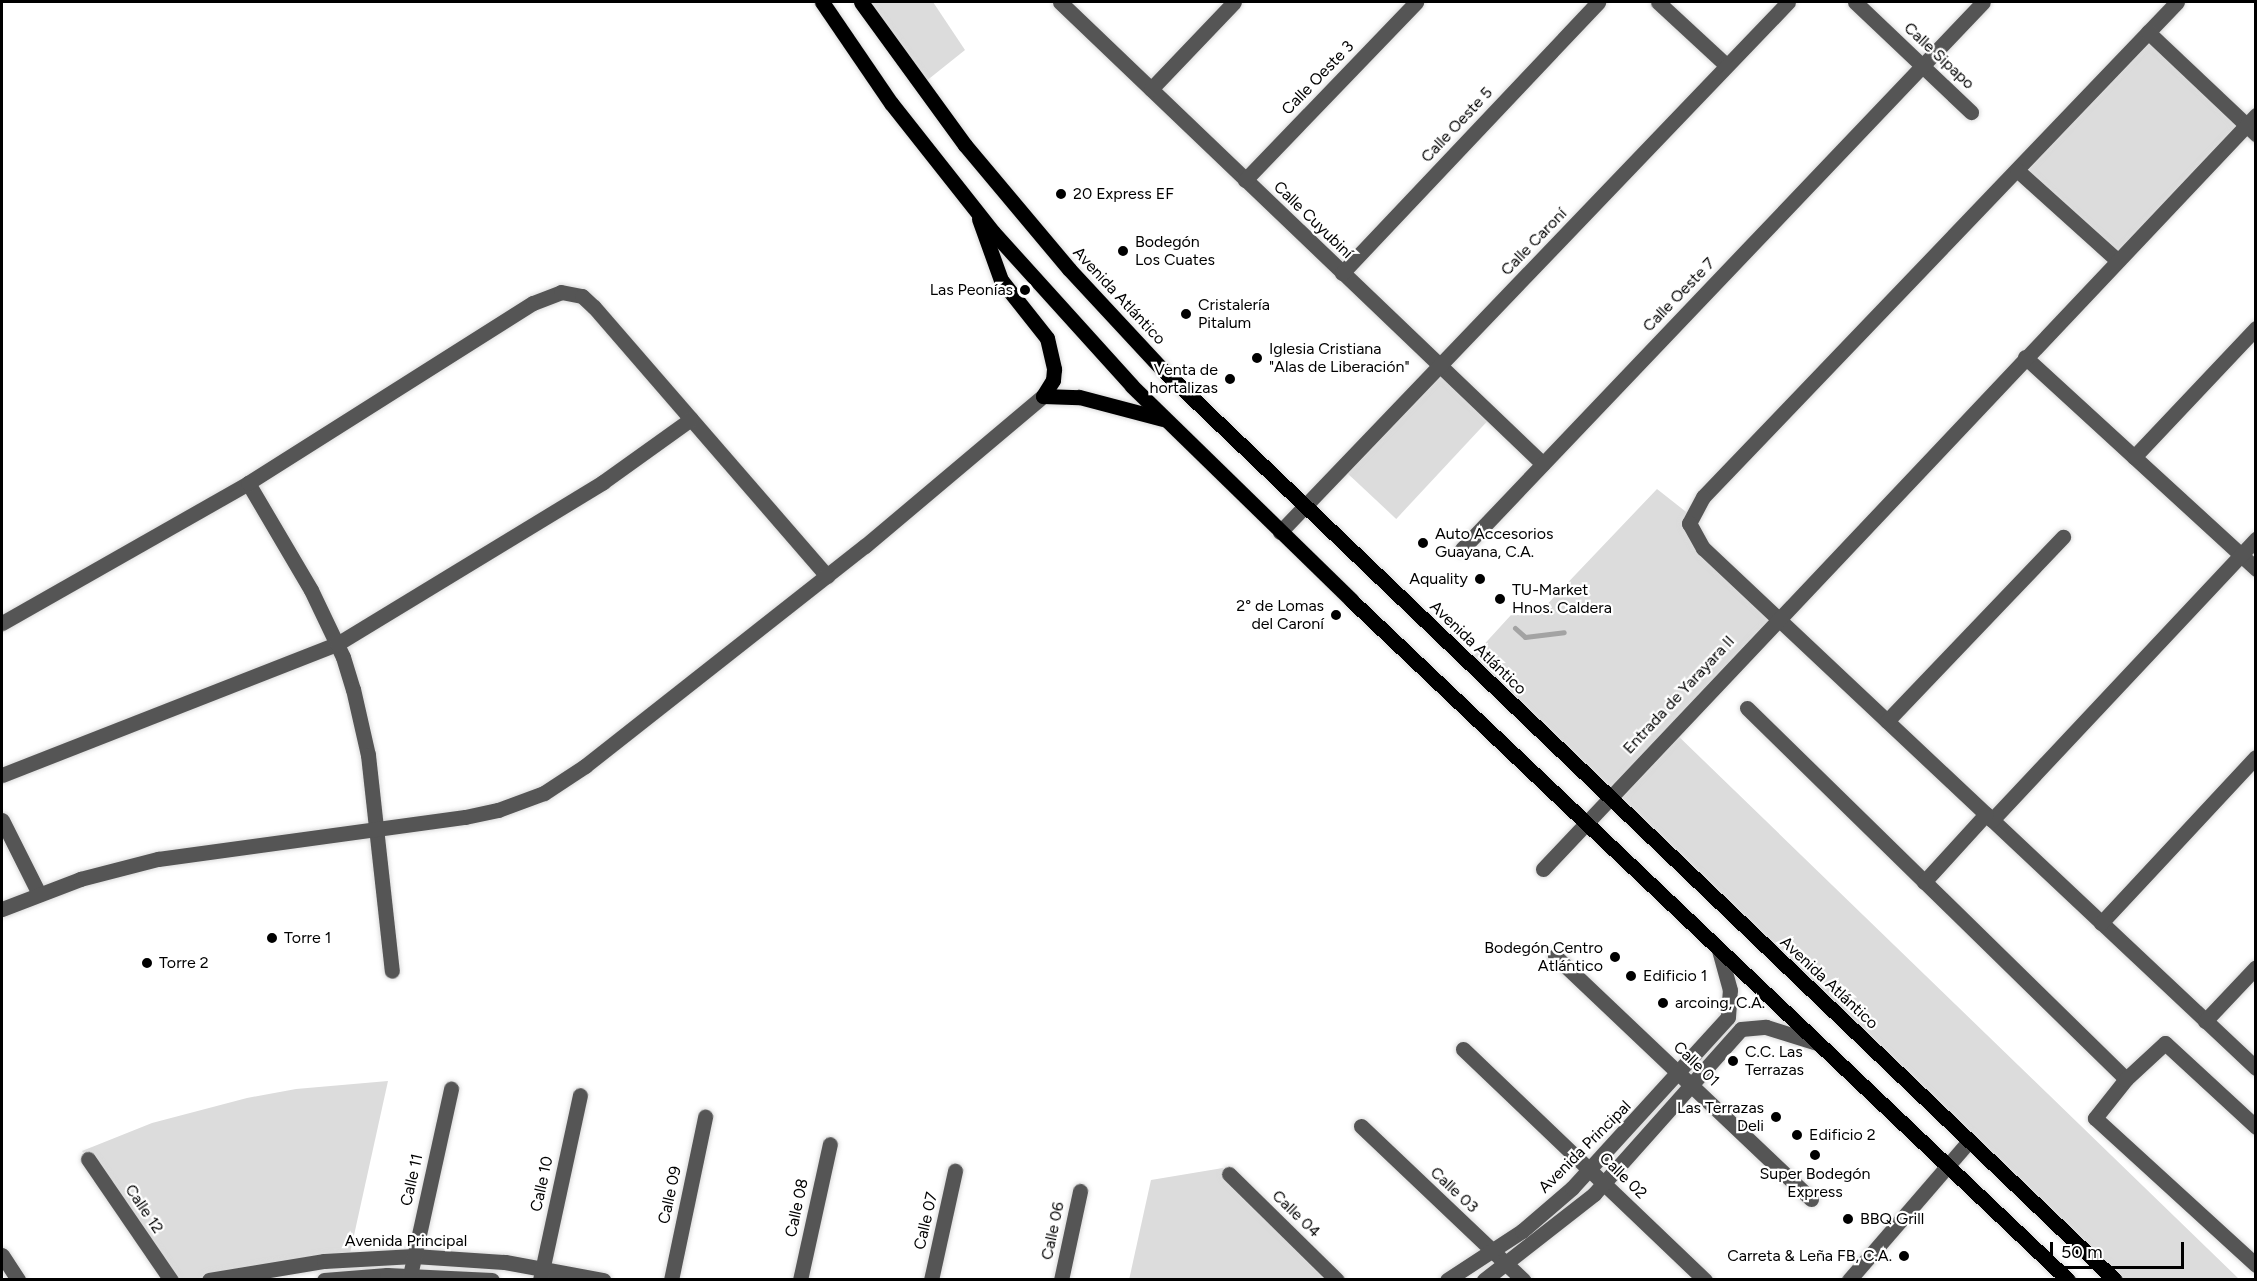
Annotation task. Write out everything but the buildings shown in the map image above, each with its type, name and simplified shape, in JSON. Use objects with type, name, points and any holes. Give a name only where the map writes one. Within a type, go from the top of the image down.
[{"type":"main road","points":[[822,2],[891,103],[976,211],[1078,329],[1165,419],[1280,532],[2068,1280]]},
{"type":"main road","name":"Avenida Atlántico","points":[[861,2],[965,145],[1069,269],[1162,369],[1608,798],[2115,1280]]},
{"type":"main road","points":[[976,211],[1001,280],[1047,339],[1054,369],[1053,380],[1043,396]]},
{"type":"main road","points":[[1043,396],[1079,397],[1165,419]]},
{"type":"street","name":"Calle Cuyubiní","points":[[1060,2],[1543,464]]},
{"type":"street","points":[[1151,89],[1234,2]]},
{"type":"street","name":"Calle Oeste 3","points":[[1245,180],[1416,2]]},
{"type":"street","name":"Calle Oeste 5","points":[[1342,273],[1598,2]]},
{"type":"street","points":[[1658,2],[1726,65]]},
{"type":"street","name":"Calle Caroní","points":[[1280,532],[1788,2]]},
{"type":"street","name":"Calle Sipapo","points":[[1855,2],[1971,112]]},
{"type":"street","name":"Calle Oeste 7","points":[[1462,549],[1983,2]]},
{"type":"street","points":[[2177,2],[1694,508],[1689,523],[1695,538],[1777,617],[2256,1068]]},
{"type":"street","points":[[2148,32],[2252,124]]},
{"type":"street","name":"Entrada de Yarayara II","points":[[1543,869],[1777,617],[2117,260],[2252,124]]},
{"type":"street","points":[[2016,170],[2117,260]]},
{"type":"street","points":[[2,623],[248,483],[533,303],[561,292],[582,296],[594,307],[827,576]]},
{"type":"street","points":[[2134,457],[2256,328]]},
{"type":"street","points":[[2025,357],[2256,569]]},
{"type":"street","points":[[2,909],[39,894],[158,859],[498,810],[544,793],[585,766],[827,576],[1043,396]]},
{"type":"street","points":[[2,775],[337,644],[603,482],[691,420]]},
{"type":"street","points":[[248,483],[311,590],[337,644],[361,719],[378,827],[392,971]]},
{"type":"street","points":[[1887,721],[2063,537]]},
{"type":"street","points":[[1924,882],[2256,538]]},
{"type":"street","points":[[1747,708],[2126,1079]]},
{"type":"street","points":[[2102,923],[2256,757]]},
{"type":"street","points":[[2,820],[39,894]]},
{"type":"street","name":"Avenida Principal","points":[[1447,1280],[1492,1251],[1547,1210],[1591,1170],[1728,1017],[1730,990],[1719,950]]},
{"type":"street","name":"Calle 01","points":[[1555,956],[1811,1199]]},
{"type":"street","points":[[2205,1021],[2256,967]]},
{"type":"street","points":[[1484,1280],[1605,1183],[1741,1029],[1766,1027],[1817,1043]]},
{"type":"street","points":[[2256,1127],[2165,1043],[2126,1079],[2095,1118],[2256,1265]]},
{"type":"street","name":"Calle 02","points":[[1463,1049],[1705,1280]]},
{"type":"street","name":"Calle 11","points":[[410,1277],[451,1089]]},
{"type":"street","name":"Calle 10","points":[[541,1273],[580,1095]]},
{"type":"street","name":"Calle 09","points":[[671,1280],[705,1117]]},
{"type":"street","name":"Calle 03","points":[[1361,1126],[1522,1280]]},
{"type":"street","points":[[1849,1280],[1970,1141]]},
{"type":"street","name":"Calle 08","points":[[800,1280],[830,1144]]},
{"type":"street","name":"Calle 12","points":[[88,1159],[171,1280]]},
{"type":"street","name":"Calle 07","points":[[931,1280],[956,1171]]},
{"type":"street","name":"Calle 04","points":[[1229,1174],[1337,1280]]},
{"type":"street","name":"Calle 06","points":[[1061,1280],[1080,1191]]},
{"type":"street","points":[[2,1255],[18,1280]]},
{"type":"street","name":"Avenida Principal","points":[[209,1280],[324,1261],[414,1256],[603,1280]]},
{"type":"street","name":"Avenida Principal","points":[[324,1280],[410,1277],[492,1280]]},
{"type":"shaded area","points":[[861,2],[933,2],[965,50],[920,86]]},
{"type":"shaded area","points":[[2148,32],[2245,126],[2113,262],[2016,169]]},
{"type":"shaded area","points":[[1439,366],[1492,416],[1396,519],[1343,469]]},
{"type":"shaded area","points":[[1657,489],[1690,515],[1689,523],[1777,617],[1672,730],[2239,1279],[2115,1279],[1468,662],[1511,615],[1537,615]]},
{"type":"shaded area","points":[[388,1081],[349,1258],[209,1279],[171,1279],[82,1151],[152,1123],[247,1098],[296,1089]]},
{"type":"shaded area","points":[[1223,1168],[1337,1279],[1129,1280],[1151,1180]]},
{"type":"waterway","points":[[1515,628],[1525,637],[1564,632]]},
{"type":"place","name":"20 Express EF","points":[[1061,194]]},
{"type":"place","name":"Bodegón Los Cuates","points":[[1123,251]]},
{"type":"place","name":"Las Peonías","points":[[1025,290]]},
{"type":"place","name":"Cristalería Pitalum","points":[[1186,314]]},
{"type":"place","name":"Iglesia Cristiana \"Alas de Liberación\"","points":[[1257,358]]},
{"type":"place","name":"Venta de hortalizas","points":[[1230,379]]},
{"type":"place","name":"Auto Accesorios Guayana, C.A.","points":[[1423,543]]},
{"type":"place","name":"Aquality","points":[[1480,579]]},
{"type":"place","name":"TU-Market Hnos. Caldera","points":[[1500,599]]},
{"type":"place","name":"2° de Lomas del Caroní","points":[[1336,615]]},
{"type":"place","name":"Torre 1","points":[[272,938]]},
{"type":"place","name":"Bodegón Centro Atlántico","points":[[1615,957]]},
{"type":"place","name":"Torre 2","points":[[147,963]]},
{"type":"place","name":"Edificio 1","points":[[1631,976]]},
{"type":"place","name":"arcoing, C.A.","points":[[1663,1003]]},
{"type":"place","name":"C.C. Las Terrazas","points":[[1733,1061]]},
{"type":"place","name":"Las Terrazas Deli","points":[[1776,1117]]},
{"type":"place","name":"Edificio 2","points":[[1797,1135]]},
{"type":"place","name":"Super Bodegón Express","points":[[1815,1155]]},
{"type":"place","name":"BBQ Grill","points":[[1848,1219]]},
{"type":"place","name":"Carreta & Leña FB, C.A.","points":[[1904,1256]]}]
